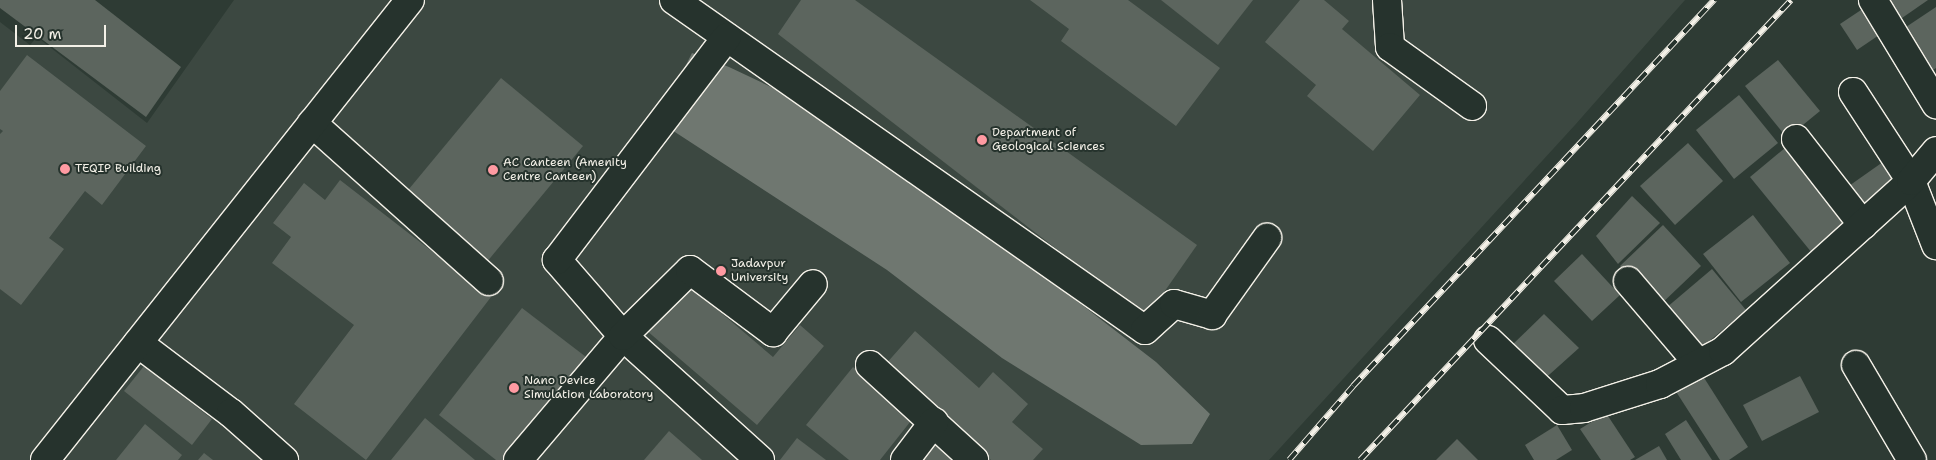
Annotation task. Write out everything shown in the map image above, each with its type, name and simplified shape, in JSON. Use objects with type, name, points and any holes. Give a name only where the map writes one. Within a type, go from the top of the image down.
[{"type":"street","points":[[45,460],[410,0]]},
{"type":"street","points":[[674,0],[1145,330],[1174,304],[1212,315],[1267,238]]},
{"type":"street","points":[[1387,0],[1390,47],[1472,106]]},
{"type":"street","points":[[1873,0],[1936,104]]},
{"type":"street","points":[[727,37],[557,260],[623,336],[760,460]]},
{"type":"street","points":[[1853,92],[1911,181],[1936,245]]},
{"type":"street","points":[[312,123],[489,281]]},
{"type":"street","points":[[1796,139],[1863,225]]},
{"type":"street","points":[[1488,340],[1562,410],[1584,408],[1624,397],[1660,384],[1723,351],[1911,181],[1936,151]]},
{"type":"street","points":[[518,460],[623,336],[690,270],[773,332],[813,284]]},
{"type":"street","points":[[1628,281],[1698,363]]},
{"type":"street","points":[[138,343],[231,413],[284,460]]},
{"type":"street","points":[[870,365],[974,460]]},
{"type":"street","points":[[1856,365],[1912,460]]},
{"type":"street","points":[[905,460],[934,422]]},
{"type":"shaded area","name":"Jadavpur University","points":[[234,0],[1685,0],[1575,125],[1269,460],[0,460],[0,22],[30,45],[37,37],[147,123]]},
{"type":"shaded area","points":[[692,53],[729,67],[845,122],[1156,362],[1210,414],[1192,444],[1141,445],[1002,358],[887,270],[658,121]]},
{"type":"building","points":[[0,0],[95,0],[181,67],[146,117],[0,8]]},
{"type":"building","name":"Department of Geological Sciences","points":[[801,0],[855,0],[1197,245],[1146,318],[778,34]]},
{"type":"building","points":[[1030,0],[1128,0],[1220,68],[1176,126],[1061,41],[1069,29]]},
{"type":"building","points":[[1161,0],[1253,0],[1218,45]]},
{"type":"building","points":[[1300,0],[1324,0],[1349,21],[1342,29],[1420,95],[1373,151],[1307,96],[1316,85],[1265,42]]},
{"type":"building","points":[[1889,0],[1928,0],[1902,18]]},
{"type":"building","points":[[1870,4],[1888,29],[1857,50],[1840,24]]},
{"type":"building","points":[[1936,7],[1936,68],[1933,70],[1906,27]]},
{"type":"building","name":"TEQIP Building","points":[[27,55],[146,146],[102,205],[85,191],[49,238],[64,249],[21,305],[0,289],[0,134],[3,131],[0,129],[0,91]]},
{"type":"building","points":[[1778,60],[1820,111],[1787,138],[1745,86]]},
{"type":"building","name":"AC Canteen (Amenity Centre Canteen)","points":[[501,78],[583,146],[486,263],[404,195]]},
{"type":"building","points":[[1739,95],[1778,143],[1734,179],[1696,130]]},
{"type":"building","points":[[1688,143],[1723,181],[1675,225],[1640,186]]},
{"type":"building","points":[[1791,143],[1854,219],[1812,253],[1750,177]]},
{"type":"building","points":[[1890,157],[1906,180],[1862,210],[1846,188]]},
{"type":"building","points":[[340,180],[491,297],[366,460],[294,404],[354,325],[272,263],[291,237],[273,223],[304,183],[325,200]]},
{"type":"building","points":[[1632,196],[1660,223],[1618,264],[1596,236]]},
{"type":"building","points":[[1753,215],[1790,263],[1741,302],[1703,254]]},
{"type":"building","points":[[1663,225],[1701,266],[1658,307],[1620,266]]},
{"type":"building","points":[[1582,254],[1620,295],[1592,321],[1554,281]]},
{"type":"building","points":[[1712,269],[1746,310],[1700,349],[1666,308]]},
{"type":"building","points":[[686,283],[773,357],[800,325],[824,346],[757,425],[646,330]]},
{"type":"building","name":"Nano Device Simulation Laboratory","points":[[522,308],[590,360],[513,460],[496,460],[439,415]]},
{"type":"building","points":[[1544,314],[1579,348],[1540,383],[1509,348]]},
{"type":"building","points":[[915,331],[979,388],[993,372],[1028,404],[1012,422],[1043,449],[1033,460],[991,460],[885,365]]},
{"type":"building","points":[[144,366],[212,419],[192,445],[124,391]]},
{"type":"building","points":[[853,367],[914,417],[880,460],[849,460],[806,425]]},
{"type":"building","points":[[1701,373],[1748,447],[1729,460],[1720,460],[1675,390]]},
{"type":"building","points":[[1800,376],[1819,412],[1762,441],[1743,405]]},
{"type":"building","points":[[1606,413],[1635,457],[1630,460],[1601,460],[1580,429]]},
{"type":"building","points":[[425,418],[475,460],[391,460]]},
{"type":"building","points":[[1686,420],[1712,460],[1681,460],[1665,434]]},
{"type":"building","points":[[145,424],[182,455],[178,460],[116,460]]},
{"type":"building","points":[[1557,425],[1572,450],[1556,460],[1534,460],[1525,445]]},
{"type":"building","points":[[669,431],[702,460],[644,460]]},
{"type":"building","points":[[797,438],[826,460],[780,460]]},
{"type":"building","points":[[1457,439],[1478,460],[1436,460]]},
{"type":"building","points":[[936,442],[958,460],[922,460]]},
{"type":"building","points":[[1659,446],[1667,460],[1635,460]]},
{"type":"building","points":[[204,453],[213,460],[198,460]]},
{"type":"railway","points":[[1289,460],[1353,386],[1714,0]]},
{"type":"railway","points":[[1360,460],[1791,0]]},
{"type":"place","name":"Department of Geological Sciences","points":[[982,140]]},
{"type":"place","name":"TEQIP Building","points":[[65,169]]},
{"type":"place","name":"AC Canteen (Amenity Centre Canteen)","points":[[493,170]]},
{"type":"place","name":"Jadavpur University","points":[[721,271]]},
{"type":"place","name":"Nano Device Simulation Laboratory","points":[[514,388]]}]
